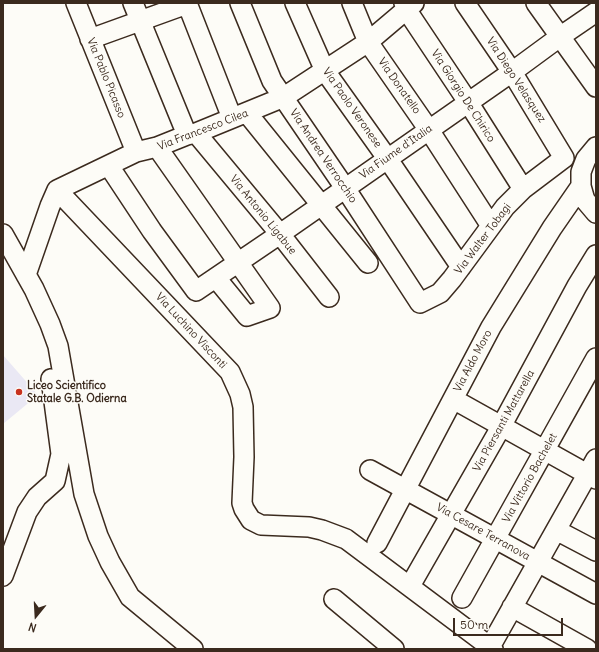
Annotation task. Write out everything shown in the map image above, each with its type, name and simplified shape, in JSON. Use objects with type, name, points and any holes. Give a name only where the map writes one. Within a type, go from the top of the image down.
[{"type":"street","name":"Via Pablo Picasso","points":[[76,3],[136,152]]},
{"type":"street","name":"Via Antonio Ligabue","points":[[133,3],[192,134],[280,234],[329,297]]},
{"type":"street","points":[[90,39],[187,3],[240,116],[322,204],[368,263]]},
{"type":"street","name":"Via Andrea Verrocchio","points":[[240,3],[272,81],[345,188],[420,303]]},
{"type":"street","name":"Via Paolo Veronese","points":[[295,3],[325,72],[387,158],[461,267]]},
{"type":"street","name":"Via Donatello","points":[[352,3],[368,42],[429,130],[491,226]]},
{"type":"street","name":"Via Diego Velasquez","points":[[465,3],[512,72],[564,158]]},
{"type":"street","points":[[536,3],[596,87]]},
{"type":"street","name":"Via Francesco Cilea","points":[[57,190],[136,152],[157,148],[240,116],[284,97],[325,72],[368,42],[408,5]]},
{"type":"street","name":"Via Giorgio De Chirico","points":[[408,5],[523,189]]},
{"type":"street","name":"Via Fiume d'Italia","points":[[109,166],[152,231],[196,291],[280,234],[596,12]]},
{"type":"street","points":[[596,147],[586,159],[581,172],[581,186],[586,200],[596,213]]},
{"type":"street","points":[[157,148],[239,262],[270,308],[247,316],[216,278]]},
{"type":"street","points":[[564,158],[583,166]]},
{"type":"street","name":"Via Walter Tobagi","points":[[420,303],[440,292],[452,279],[505,207],[523,189],[564,158]]},
{"type":"street","name":"Via Aldo Moro","points":[[377,542],[491,327],[552,228],[581,186]]},
{"type":"street","points":[[26,274],[57,190]]},
{"type":"street","name":"Via Luchino Visconti","points":[[57,190],[230,372],[240,394],[243,408],[244,457],[242,503],[247,515],[256,523],[261,525],[309,527],[335,534],[355,545],[492,648]]},
{"type":"street","points":[[3,234],[34,289],[58,346],[84,494],[104,549],[130,597],[192,649]]},
{"type":"street","name":"Via Piersanti Mattarella","points":[[410,586],[501,427],[577,286],[596,255]]},
{"type":"street","points":[[3,576],[26,512],[37,497],[55,481],[61,454],[48,354],[50,324]]},
{"type":"street","name":"Via Vittorio Bachelet","points":[[462,598],[596,358]]},
{"type":"street","points":[[453,399],[545,451],[593,471],[537,562],[512,607],[492,648]]},
{"type":"street","name":"Via Cesare Terranova","points":[[370,470],[596,594]]},
{"type":"street","points":[[556,530],[596,551]]},
{"type":"street","points":[[334,599],[394,649]]},
{"type":"street","points":[[512,607],[587,649]]},
{"type":"shaded area","name":"Liceo Scientifico Statale G.B. Odierna","points":[[3,355],[38,395],[3,424]]},
{"type":"place","name":"Liceo Scientifico Statale G.B. Odierna","points":[[19,392]]}]
